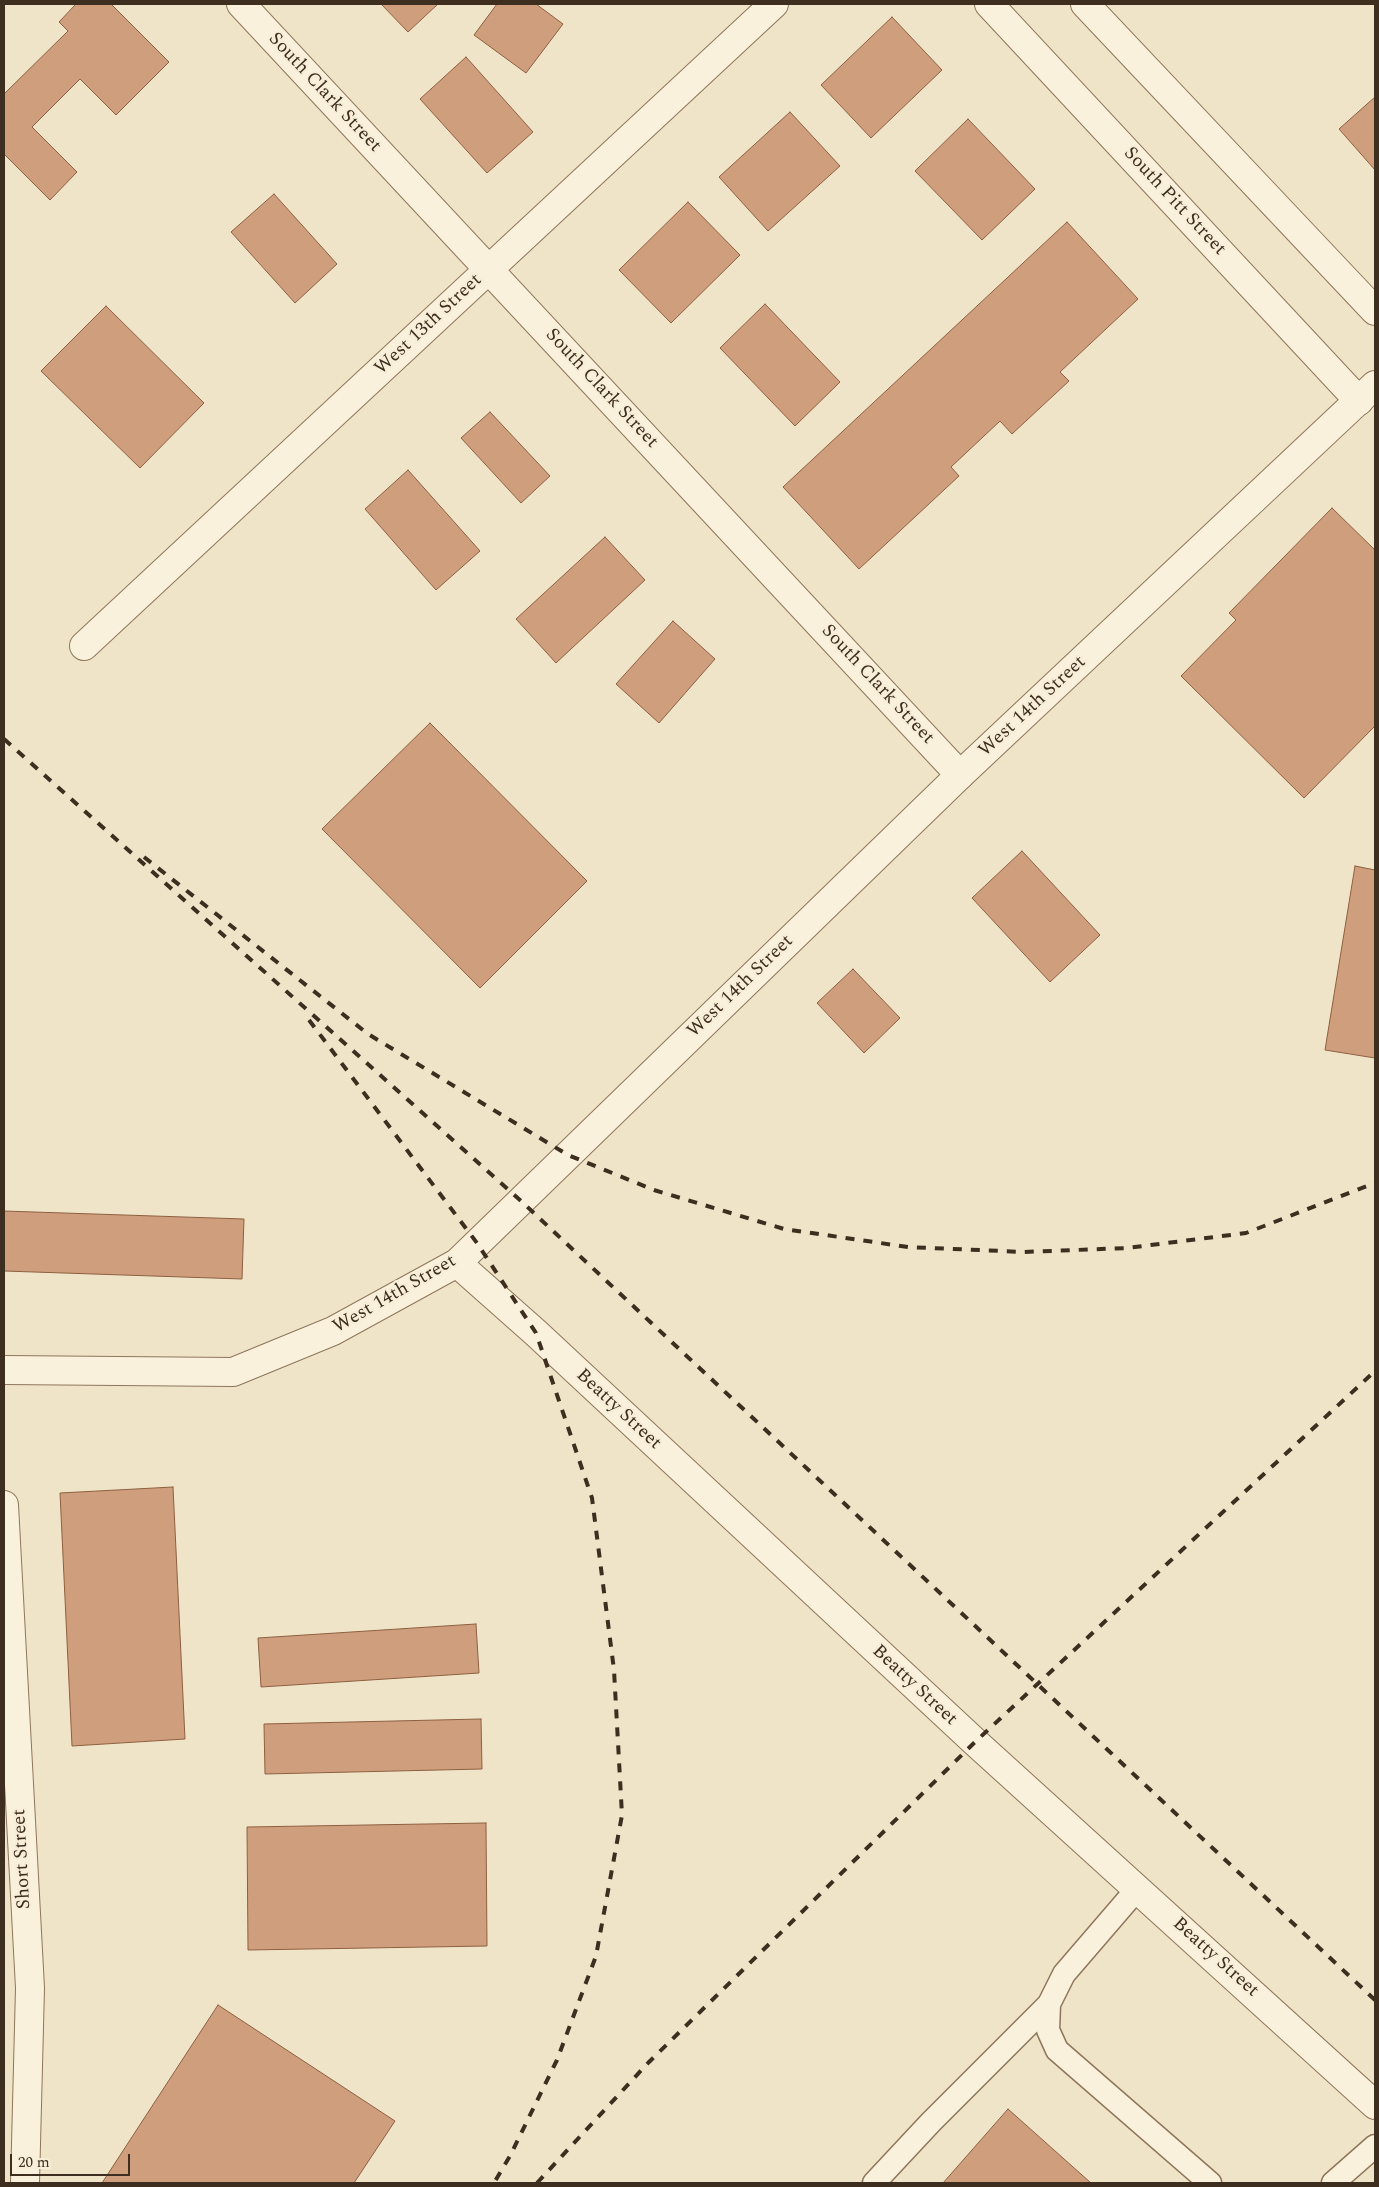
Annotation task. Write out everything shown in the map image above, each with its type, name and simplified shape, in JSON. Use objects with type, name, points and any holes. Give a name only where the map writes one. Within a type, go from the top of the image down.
[{"type":"street","name":"South Clark Street","points":[[241,4],[960,775]]},
{"type":"street","name":"West 13th Street","points":[[84,646],[774,4]]},
{"type":"street","name":"South Pitt Street","points":[[989,4],[1367,393]]},
{"type":"street","points":[[1085,4],[1375,311]]},
{"type":"street","name":"West 14th Street","points":[[4,1370],[233,1372],[333,1331],[457,1263],[960,775],[1367,393]]},
{"type":"street","name":"Beatty Street","points":[[457,1263],[536,1334],[975,1742],[1375,2105]]},
{"type":"street","name":"Short Street","points":[[4,1505],[30,1988],[25,2183]]},
{"type":"lane","points":[[874,2183],[931,2122],[1049,2004],[1064,1974],[1138,1888]]},
{"type":"lane","points":[[1049,2004],[1048,2030],[1057,2050],[1210,2183]]},
{"type":"lane","points":[[1333,2183],[1375,2146]]},
{"type":"building","points":[[76,4],[111,4],[169,62],[116,115],[80,79],[32,127],[77,172],[50,200],[4,154],[4,94],[68,31],[59,22]]},
{"type":"building","points":[[381,4],[438,4],[408,32]]},
{"type":"building","points":[[497,4],[536,4],[563,24],[526,73],[474,35]]},
{"type":"building","points":[[892,17],[942,70],[871,138],[821,85]]},
{"type":"building","points":[[466,57],[533,132],[487,173],[420,99]]},
{"type":"building","points":[[1375,97],[1375,170],[1339,129]]},
{"type":"building","points":[[790,112],[840,166],[768,231],[719,177]]},
{"type":"building","points":[[968,119],[1035,189],[982,240],[915,171]]},
{"type":"building","points":[[274,194],[337,264],[295,303],[231,232]]},
{"type":"building","points":[[688,202],[740,255],[671,323],[619,270]]},
{"type":"building","points":[[1067,222],[1138,299],[1060,372],[1069,381],[1012,434],[1000,421],[951,467],[959,476],[859,569],[783,487]]},
{"type":"building","points":[[765,304],[840,382],[795,426],[720,348]]},
{"type":"building","points":[[106,306],[204,403],[140,468],[41,371]]},
{"type":"building","points":[[490,412],[550,476],[521,503],[461,438]]},
{"type":"building","points":[[408,470],[480,551],[436,590],[365,509]]},
{"type":"building","points":[[1332,508],[1375,550],[1375,726],[1304,798],[1181,676],[1236,620],[1229,613]]},
{"type":"building","points":[[605,537],[645,580],[556,663],[516,619]]},
{"type":"building","points":[[673,621],[715,659],[659,723],[616,684]]},
{"type":"building","points":[[430,723],[587,881],[480,988],[322,829]]},
{"type":"building","points":[[1022,851],[1100,935],[1050,982],[972,898]]},
{"type":"building","points":[[1355,866],[1375,870],[1375,1058],[1325,1050]]},
{"type":"building","points":[[853,969],[900,1018],[864,1053],[817,1003]]},
{"type":"building","points":[[4,1211],[244,1219],[242,1279],[4,1271]]},
{"type":"building","points":[[173,1487],[185,1739],[72,1746],[60,1493]]},
{"type":"building","points":[[476,1624],[479,1673],[261,1687],[258,1638]]},
{"type":"building","points":[[481,1719],[482,1769],[265,1774],[264,1724]]},
{"type":"building","points":[[486,1823],[487,1946],[248,1950],[247,1827]]},
{"type":"building","points":[[218,2005],[395,2121],[354,2183],[102,2183]]},
{"type":"building","points":[[1008,2109],[1091,2183],[943,2183]]},
{"type":"railway","points":[[4,739],[521,1201],[1375,2000]]},
{"type":"railway","points":[[144,857],[368,1034],[568,1155],[654,1190],[784,1229],[908,1247],[1024,1252],[1127,1248],[1246,1233],[1375,1183]]},
{"type":"railway","points":[[309,1020],[477,1243],[536,1333],[592,1498],[614,1670],[622,1815],[596,1956],[557,2060],[510,2156],[494,2183]]},
{"type":"railway","points":[[537,2183],[648,2063],[975,1742],[1375,1371]]}]
